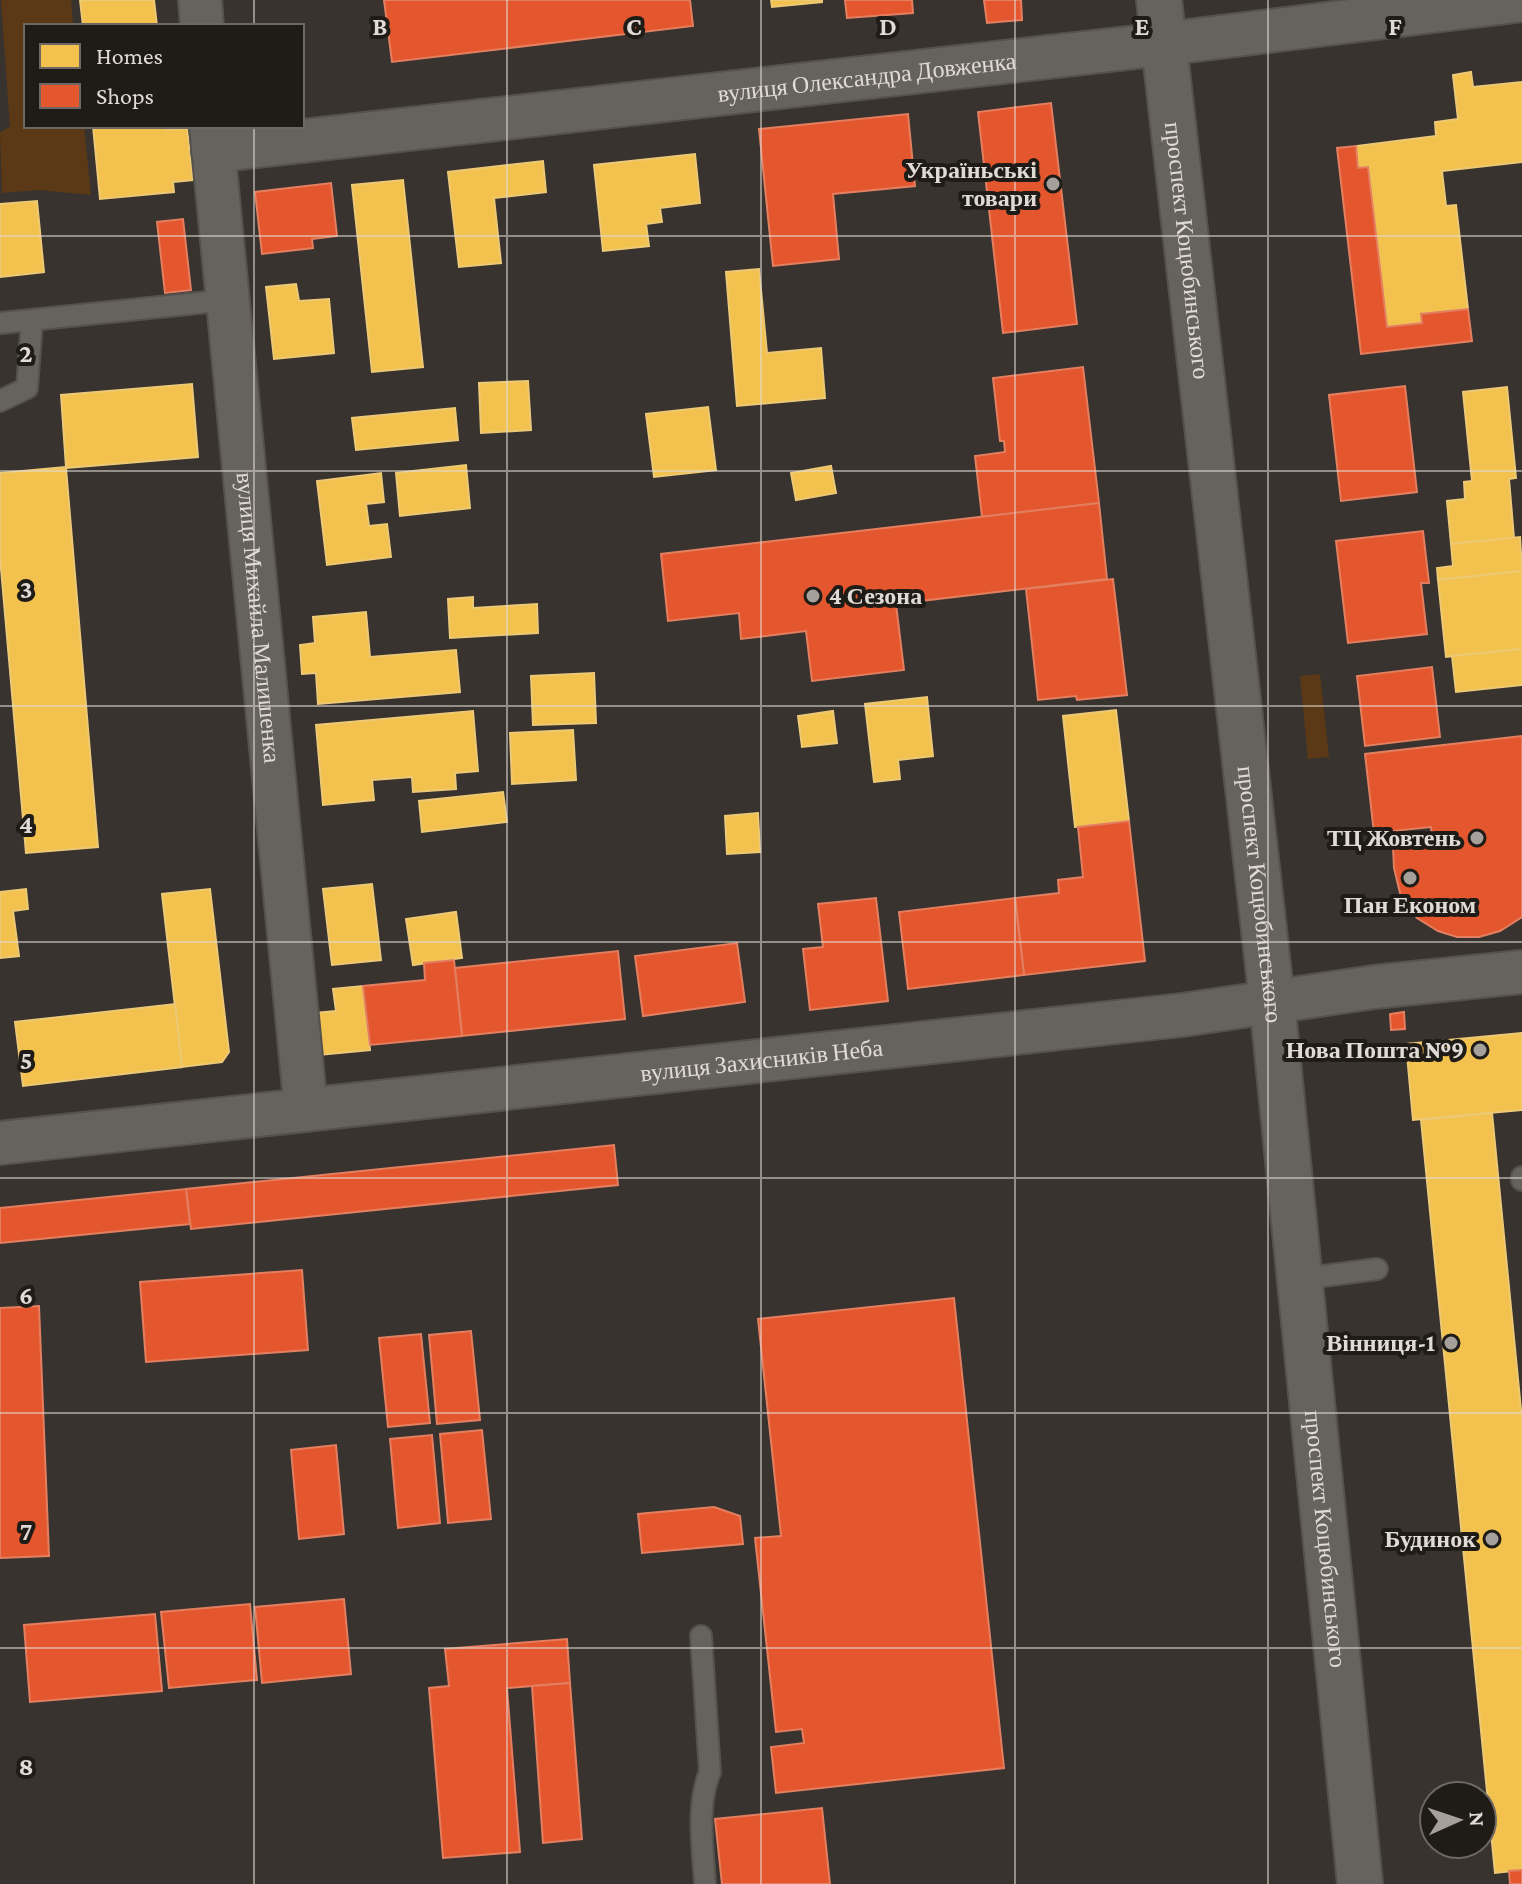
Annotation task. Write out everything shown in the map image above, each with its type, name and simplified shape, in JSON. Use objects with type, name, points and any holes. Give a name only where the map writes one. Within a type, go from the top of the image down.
[{"type":"main road","name":"проспект Коцюбинського","points":[[1159,0],[1272,1001],[1360,1884]]},
{"type":"street","points":[[200,0],[202,24]]},
{"type":"street","name":"вулиця Олександра Довженка","points":[[212,139],[1163,44],[1522,0]]},
{"type":"street","name":"вулиця Михайла Малишенка","points":[[212,139],[306,1110]]},
{"type":"street","name":"вулиця Захисників Неба","points":[[0,1143],[1182,1015],[1374,987],[1522,972]]},
{"type":"lane","points":[[0,323],[228,300]]},
{"type":"lane","points":[[0,401],[27,388],[32,321]]},
{"type":"lane","points":[[1300,1279],[1377,1269]]},
{"type":"lane","points":[[701,1636],[710,1772],[705,1784],[702,1837],[705,1884]]},
{"type":"shaded area","points":[[1,0],[71,0],[73,24],[24,24],[24,128],[84,128],[91,195],[39,190],[2,193],[0,133],[10,126]]},
{"type":"shaded area","points":[[1320,674],[1329,757],[1308,759],[1300,676]]},
{"type":"building: Homes","points":[[80,0],[154,0],[157,24],[83,24]]},
{"type":"building: Homes","points":[[771,0],[822,0],[822,2],[772,7]]},
{"type":"building: Homes","points":[[1471,72],[1473,87],[1522,82],[1522,162],[1442,171],[1446,206],[1456,205],[1468,309],[1421,314],[1422,323],[1387,327],[1368,167],[1358,168],[1356,146],[1436,136],[1435,122],[1458,119],[1453,75]]},
{"type":"building: Homes","points":[[93,128],[187,128],[193,180],[173,182],[174,192],[100,199]]},
{"type":"building: Homes","points":[[695,154],[700,203],[660,208],[662,222],[646,224],[649,246],[603,251],[594,165]]},
{"type":"building: Homes","points":[[543,161],[546,192],[494,198],[501,263],[459,267],[448,172]]},
{"type":"building: Homes","points":[[403,180],[423,367],[372,372],[352,185]]},
{"type":"building: Homes","points":[[37,201],[44,272],[0,277],[0,204]]},
{"type":"building: Homes","points":[[759,269],[767,353],[821,348],[825,398],[737,406],[726,272]]},
{"type":"building: Homes","points":[[296,284],[299,301],[329,299],[334,353],[274,359],[266,287]]},
{"type":"building: Homes","points":[[528,381],[531,430],[481,433],[479,383]]},
{"type":"building: Homes","points":[[192,384],[198,457],[66,468],[98,847],[26,853],[0,557],[0,473],[66,467],[61,395]]},
{"type":"building: Homes","points":[[1507,387],[1516,478],[1509,479],[1514,538],[1451,544],[1447,501],[1465,499],[1464,482],[1472,481],[1463,392]]},
{"type":"building: Homes","points":[[708,407],[716,470],[654,477],[646,414]]},
{"type":"building: Homes","points":[[455,408],[458,440],[356,450],[352,418]]},
{"type":"building: Homes","points":[[466,465],[470,508],[400,516],[396,473]]},
{"type":"building: Homes","points":[[831,466],[836,493],[796,500],[791,473]]},
{"type":"building: Homes","points":[[381,473],[384,502],[366,504],[369,526],[387,524],[391,557],[327,565],[317,481]]},
{"type":"building: Homes","points":[[1520,537],[1522,571],[1438,580],[1437,568],[1453,566],[1451,544]]},
{"type":"building: Homes","points":[[1522,571],[1522,649],[1446,657],[1438,580]]},
{"type":"building: Homes","points":[[473,597],[473,608],[537,604],[538,633],[450,638],[448,599]]},
{"type":"building: Homes","points":[[366,612],[370,657],[456,650],[460,692],[318,704],[316,673],[302,674],[300,645],[315,643],[313,617]]},
{"type":"building: Homes","points":[[1522,649],[1522,685],[1456,692],[1452,656]]},
{"type":"building: Homes","points":[[594,673],[596,723],[533,725],[531,676]]},
{"type":"building: Homes","points":[[927,697],[933,756],[898,760],[900,779],[874,782],[865,704]]},
{"type":"building: Homes","points":[[1116,710],[1129,821],[1075,827],[1063,716]]},
{"type":"building: Homes","points":[[473,711],[478,771],[455,773],[456,789],[413,792],[412,777],[372,780],[374,800],[323,805],[316,725]]},
{"type":"building: Homes","points":[[833,711],[837,743],[802,747],[798,716]]},
{"type":"building: Homes","points":[[573,730],[576,780],[512,784],[510,733]]},
{"type":"building: Homes","points":[[503,792],[507,822],[422,832],[419,801]]},
{"type":"building: Homes","points":[[758,813],[760,852],[727,854],[725,816]]},
{"type":"building: Homes","points":[[372,884],[381,960],[332,965],[323,889]]},
{"type":"building: Homes","points":[[26,889],[28,909],[13,911],[19,956],[0,958],[0,892]]},
{"type":"building: Homes","points":[[210,889],[229,1052],[222,1062],[182,1067],[162,894]]},
{"type":"building: Homes","points":[[456,912],[462,958],[413,965],[406,919]]},
{"type":"building: Homes","points":[[363,986],[370,1050],[319,1055],[315,1013],[336,1011],[333,989]]},
{"type":"building: Homes","points":[[175,1004],[182,1067],[23,1086],[15,1022]]},
{"type":"building: Homes","points":[[1522,1033],[1522,1110],[1413,1120],[1406,1044]]},
{"type":"building: Homes","name":"Будинок","points":[[1492,1113],[1522,1420],[1522,1870],[1495,1873],[1494,1860],[1498,1860],[1498,1780],[1486,1780],[1421,1120]]},
{"type":"building: Shops","points":[[384,0],[690,0],[693,26],[392,62]]},
{"type":"building: Shops","points":[[845,0],[912,0],[913,13],[847,18]]},
{"type":"building: Shops","points":[[984,0],[1021,0],[1022,20],[987,23]]},
{"type":"building: Shops","points":[[1051,103],[1077,324],[1003,333],[978,112]]},
{"type":"building: Shops","points":[[908,114],[915,186],[833,194],[839,259],[773,266],[759,129]]},
{"type":"building: Shops","points":[[1356,146],[1358,168],[1368,167],[1387,327],[1422,323],[1421,314],[1468,309],[1472,341],[1361,354],[1337,148]]},
{"type":"building: Shops","points":[[331,183],[337,236],[312,239],[313,248],[262,254],[255,192]]},
{"type":"building: Shops","points":[[183,219],[191,290],[165,293],[157,222]]},
{"type":"building: Shops","points":[[1083,367],[1099,503],[982,517],[975,456],[1005,452],[1004,441],[1000,441],[993,378]]},
{"type":"building: Shops","points":[[1405,386],[1417,492],[1341,501],[1329,395]]},
{"type":"building: Shops","name":"4 Сезона","points":[[1099,503],[1107,579],[896,604],[904,670],[812,681],[806,631],[741,639],[739,613],[668,621],[661,554]]},
{"type":"building: Shops","points":[[1423,531],[1429,583],[1421,583],[1427,634],[1348,643],[1336,541]]},
{"type":"building: Shops","points":[[1113,579],[1127,695],[1038,700],[1026,589]]},
{"type":"building: Shops","points":[[1432,667],[1440,737],[1365,746],[1357,676]]},
{"type":"building: Shops","name":"ТЦ Жовтень","points":[[1522,736],[1522,917],[1500,931],[1479,937],[1457,937],[1438,931],[1417,918],[1401,897],[1394,868],[1393,847],[1432,843],[1431,827],[1374,833],[1365,754]]},
{"type":"building: Shops","points":[[1129,821],[1145,961],[1024,975],[1015,898],[1059,893],[1058,880],[1083,877],[1078,827]]},
{"type":"building: Shops","points":[[876,898],[888,1001],[810,1010],[803,949],[823,947],[818,904]]},
{"type":"building: Shops","points":[[1015,898],[1024,975],[908,989],[899,912]]},
{"type":"building: Shops","points":[[737,943],[745,1002],[643,1016],[635,956]]},
{"type":"building: Shops","points":[[618,951],[625,1019],[462,1036],[455,968]]},
{"type":"building: Shops","points":[[454,960],[462,1036],[370,1045],[363,986],[425,980],[424,963]]},
{"type":"building: Shops","points":[[1404,1012],[1405,1029],[1391,1030],[1390,1014]]},
{"type":"building: Shops","points":[[614,1145],[618,1185],[191,1229],[186,1189]]},
{"type":"building: Shops","points":[[186,1189],[190,1224],[0,1243],[0,1208]]},
{"type":"building: Shops","points":[[302,1270],[308,1350],[146,1362],[140,1282]]},
{"type":"building: Shops","points":[[954,1298],[1004,1768],[776,1793],[771,1747],[804,1743],[802,1729],[776,1732],[755,1538],[781,1536],[758,1319]]},
{"type":"building: Shops","points":[[39,1306],[49,1556],[0,1558],[0,1308]]},
{"type":"building: Shops","points":[[471,1331],[480,1420],[437,1424],[429,1335]]},
{"type":"building: Shops","points":[[421,1334],[430,1423],[388,1427],[379,1338]]},
{"type":"building: Shops","points":[[482,1430],[491,1519],[448,1523],[440,1434]]},
{"type":"building: Shops","points":[[432,1435],[440,1523],[398,1528],[390,1439]]},
{"type":"building: Shops","points":[[336,1445],[344,1534],[299,1539],[291,1450]]},
{"type":"building: Shops","points":[[714,1507],[740,1516],[743,1544],[642,1553],[638,1514]]},
{"type":"building: Shops","points":[[344,1599],[351,1674],[262,1683],[255,1607]]},
{"type":"building: Shops","points":[[250,1604],[257,1680],[169,1688],[161,1612]]},
{"type":"building: Shops","points":[[155,1614],[162,1691],[30,1702],[24,1625]]},
{"type":"building: Shops","points":[[567,1639],[570,1683],[507,1688],[520,1852],[443,1858],[429,1688],[449,1686],[445,1649]]},
{"type":"building: Shops","points":[[570,1683],[582,1839],[543,1843],[532,1686]]},
{"type":"building: Shops","points":[[822,1808],[830,1884],[722,1884],[715,1819]]},
{"type":"building: Shops","points":[[1522,1870],[1522,1884],[1510,1884],[1509,1871]]},
{"type":"place","name":"Україньські товари","points":[[1053,184]]},
{"type":"place","name":"4 Сезона","points":[[813,596]]},
{"type":"place","name":"ТЦ Жовтень","points":[[1477,838]]},
{"type":"place","name":"Пан Економ","points":[[1410,878]]},
{"type":"place","name":"Нова Пошта №9","points":[[1480,1050]]},
{"type":"place","name":"Вінниця-1","points":[[1451,1343]]},
{"type":"place","name":"Будинок","points":[[1492,1539]]}]
